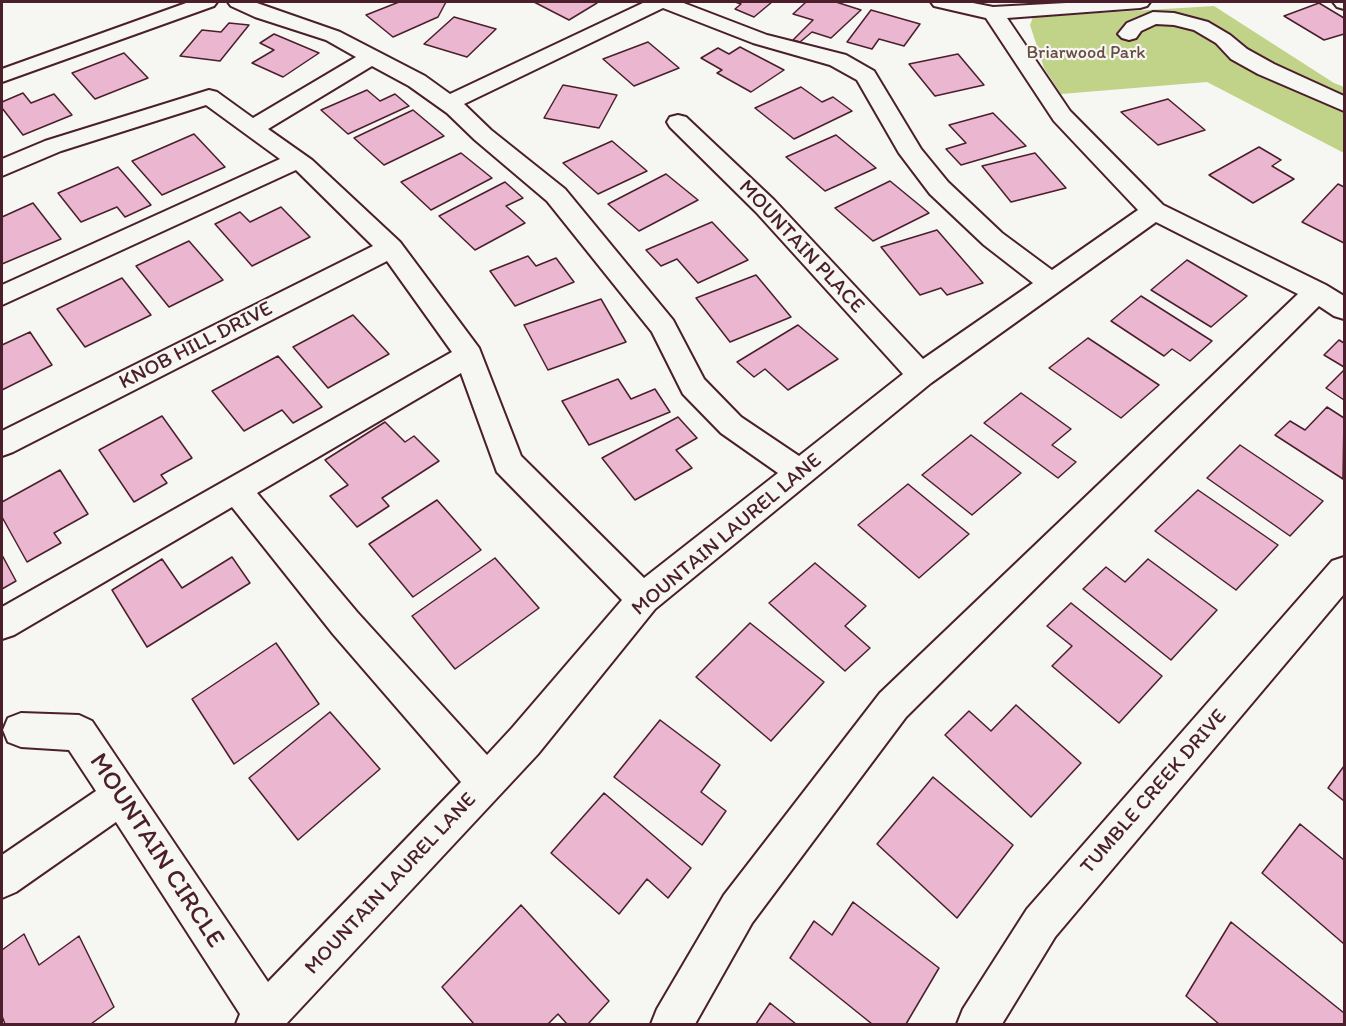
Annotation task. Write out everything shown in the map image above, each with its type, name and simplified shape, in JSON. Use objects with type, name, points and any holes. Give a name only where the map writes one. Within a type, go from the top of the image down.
[{"type":"street","points":[[2,76],[207,2]]},
{"type":"street","points":[[238,2],[262,13],[333,36],[417,81],[448,103],[556,195],[663,327],[693,386],[731,425],[800,472]]},
{"type":"street","points":[[448,103],[660,2]]},
{"type":"street","points":[[665,2],[704,20],[760,39],[838,60],[866,76],[911,153],[939,188],[993,239],[1052,283]]},
{"type":"street","points":[[941,2],[993,13],[1140,2]]},
{"type":"street","points":[[672,1024],[738,909],[893,705],[1330,301],[1154,211],[1062,116],[993,13]]},
{"type":"street","points":[[1130,34],[1134,27],[1153,18],[1174,18],[1201,26],[1223,39],[1239,54],[1266,69],[1344,104]]},
{"type":"street","points":[[253,128],[371,57]]},
{"type":"street","points":[[2,168],[53,146],[209,97],[298,160],[391,248],[469,355],[508,464],[643,599]]},
{"type":"street","name":"MOUNTAIN PLACE","points":[[678,122],[765,206],[921,375]]},
{"type":"street","points":[[2,296],[298,160]]},
{"type":"street","name":"MOUNTAIN LAUREL LANE","points":[[261,1021],[525,741],[643,599],[921,375],[1154,211]]},
{"type":"street","name":"KNOB HILL DRIVE","points":[[2,444],[391,248]]},
{"type":"street","points":[[2,624],[469,355]]},
{"type":"street","points":[[235,489],[345,622],[486,782]]},
{"type":"street","name":"TUMBLE CREEK DRIVE","points":[[978,1024],[1041,923],[1344,571]]},
{"type":"street","name":"MOUNTAIN CIRCLE","points":[[21,730],[79,733],[121,796],[261,1021]]},
{"type":"street","points":[[2,878],[121,796]]},
{"type":"green space","name":"Briarwood Park","points":[[1214,6],[1334,83],[1344,87],[1344,153],[1207,82],[1061,94],[1044,68],[1030,25],[1033,17]]},
{"type":"building","points":[[399,2],[446,2],[438,17],[393,37],[366,15]]},
{"type":"building","points":[[534,2],[595,2],[597,3],[569,20]]},
{"type":"building","points":[[735,2],[772,2],[754,17],[735,9],[741,4]]},
{"type":"building","points":[[806,2],[836,2],[861,10],[831,38],[812,32],[800,42],[793,40],[813,20],[793,14]]},
{"type":"building","points":[[1319,3],[1344,18],[1344,34],[1324,40],[1284,16]]},
{"type":"building","points":[[871,10],[920,24],[904,46],[879,39],[872,49],[847,42]]},
{"type":"building","points":[[454,17],[496,29],[467,57],[424,44]]},
{"type":"building","points":[[229,23],[249,25],[220,61],[180,56],[202,30],[221,32]]},
{"type":"building","points":[[274,34],[319,53],[283,77],[252,63],[274,50],[260,43]]},
{"type":"building","points":[[648,42],[679,68],[634,86],[603,59]]},
{"type":"building","points":[[740,47],[784,70],[751,92],[717,73],[722,70],[701,58],[718,48],[729,54]]},
{"type":"building","points":[[124,53],[148,78],[95,99],[72,73]]},
{"type":"building","points":[[958,54],[984,85],[935,96],[909,64]]},
{"type":"building","points":[[563,85],[617,95],[599,128],[544,118]]},
{"type":"building","points":[[801,87],[822,102],[833,97],[852,111],[794,139],[755,108]]},
{"type":"building","points":[[367,90],[380,101],[395,94],[409,106],[348,134],[321,110]]},
{"type":"building","points":[[23,93],[31,103],[54,94],[72,115],[23,135],[2,108],[2,102]]},
{"type":"building","points":[[1168,99],[1205,130],[1158,145],[1121,112]]},
{"type":"building","points":[[413,110],[444,136],[384,165],[354,138]]},
{"type":"building","points":[[993,113],[1026,146],[961,165],[946,149],[966,143],[949,125]]},
{"type":"building","points":[[194,134],[225,167],[162,195],[132,161]]},
{"type":"building","points":[[836,135],[876,168],[825,191],[786,157]]},
{"type":"building","points":[[612,141],[647,171],[598,194],[563,163]]},
{"type":"building","points":[[1259,147],[1281,160],[1272,166],[1294,179],[1253,203],[1209,175]]},
{"type":"building","points":[[461,153],[492,178],[431,210],[401,182]]},
{"type":"building","points":[[1035,153],[1066,188],[1011,202],[982,166]]},
{"type":"building","points":[[118,167],[151,205],[125,217],[117,207],[81,222],[58,193]]},
{"type":"building","points":[[666,174],[698,200],[639,231],[608,204]]},
{"type":"building","points":[[890,181],[929,213],[873,241],[835,208]]},
{"type":"building","points":[[505,182],[523,198],[506,206],[525,223],[475,250],[439,216]]},
{"type":"building","points":[[1338,184],[1344,187],[1344,243],[1302,222]]},
{"type":"building","points":[[33,203],[61,239],[2,264],[2,217]]},
{"type":"building","points":[[281,207],[310,237],[252,266],[215,224],[240,212],[250,222]]},
{"type":"building","points":[[712,222],[748,260],[698,283],[677,259],[661,266],[646,250]]},
{"type":"building","points":[[937,230],[983,283],[947,295],[941,288],[920,295],[881,247]]},
{"type":"building","points":[[189,241],[223,280],[169,307],[136,266]]},
{"type":"building","points":[[528,256],[536,266],[556,258],[574,282],[515,306],[490,271]]},
{"type":"building","points":[[1187,260],[1247,296],[1211,327],[1151,290]]},
{"type":"building","points":[[756,275],[791,317],[730,342],[696,298]]},
{"type":"building","points":[[122,278],[151,315],[85,347],[57,309]]},
{"type":"building","points":[[1141,296],[1212,341],[1190,361],[1172,349],[1164,356],[1111,321]]},
{"type":"building","points":[[601,299],[626,342],[548,370],[524,325]]},
{"type":"building","points":[[353,315],[389,354],[328,388],[293,347]]},
{"type":"building","points":[[798,325],[838,359],[788,390],[765,369],[754,377],[737,362]]},
{"type":"building","points":[[30,332],[52,365],[2,390],[2,345]]},
{"type":"building","points":[[1088,338],[1159,385],[1121,418],[1049,368]]},
{"type":"building","points":[[1339,340],[1344,343],[1344,367],[1324,355]]},
{"type":"building","points":[[278,356],[322,407],[293,423],[282,410],[244,431],[212,391]]},
{"type":"building","points":[[1344,370],[1344,400],[1326,388]]},
{"type":"building","points":[[618,379],[631,399],[655,389],[670,412],[589,445],[562,401]]},
{"type":"building","points":[[1021,393],[1071,429],[1052,445],[1076,462],[1058,478],[984,423]]},
{"type":"building","points":[[1327,407],[1344,418],[1343,479],[1275,435],[1290,421],[1305,430]]},
{"type":"building","points":[[162,416],[192,458],[161,475],[167,483],[134,502],[99,450]]},
{"type":"building","points":[[678,417],[697,438],[676,450],[692,468],[635,500],[602,458]]},
{"type":"building","points":[[385,422],[405,442],[414,436],[439,461],[382,498],[389,506],[357,527],[330,496],[348,485],[325,460]]},
{"type":"building","points":[[971,435],[1021,473],[972,515],[922,475]]},
{"type":"building","points":[[1240,445],[1323,501],[1290,536],[1207,478]]},
{"type":"building","points":[[60,470],[88,514],[54,533],[61,543],[27,562],[2,517],[2,502]]},
{"type":"building","points":[[908,484],[969,534],[919,578],[858,525]]},
{"type":"building","points":[[1198,490],[1278,545],[1236,590],[1155,531]]},
{"type":"building","points":[[437,500],[481,550],[413,597],[369,544]]},
{"type":"building","points":[[2,555],[16,581],[2,589]]},
{"type":"building","points":[[232,557],[250,583],[147,647],[112,590],[162,559],[182,588]]},
{"type":"building","points":[[495,558],[539,608],[455,669],[412,616]]},
{"type":"building","points":[[1148,559],[1217,610],[1171,660],[1083,589],[1106,567],[1125,582]]},
{"type":"building","points":[[815,563],[866,606],[845,626],[870,648],[845,671],[769,603]]},
{"type":"building","points":[[1071,603],[1162,676],[1119,723],[1052,666],[1072,646],[1047,626]]},
{"type":"building","points":[[750,623],[824,682],[771,741],[696,677]]},
{"type":"building","points":[[276,643],[319,704],[234,764],[192,699]]},
{"type":"building","points":[[1016,705],[1081,763],[1031,817],[945,735],[969,711],[991,731]]},
{"type":"building","points":[[330,712],[380,769],[298,840],[249,778]]},
{"type":"building","points":[[660,720],[720,765],[701,792],[726,811],[702,845],[614,777]]},
{"type":"building","points":[[1344,766],[1344,801],[1328,788]]},
{"type":"building","points":[[933,777],[1013,845],[957,918],[877,844]]},
{"type":"building","points":[[604,793],[691,868],[668,898],[647,879],[619,914],[551,853]]},
{"type":"building","points":[[1300,824],[1344,860],[1344,944],[1262,873]]},
{"type":"building","points":[[853,902],[939,968],[906,1024],[872,1024],[790,958],[814,921],[832,935]]},
{"type":"building","points":[[521,905],[609,1001],[588,1024],[567,1024],[558,1014],[548,1024],[474,1024],[442,987]]},
{"type":"building","points":[[1231,922],[1344,1013],[1344,1024],[1219,1024],[1186,996]]},
{"type":"building","points":[[24,934],[39,965],[79,936],[114,1007],[91,1024],[5,1024],[2,1016],[2,950]]},
{"type":"building","points":[[770,1003],[796,1024],[756,1024]]}]
